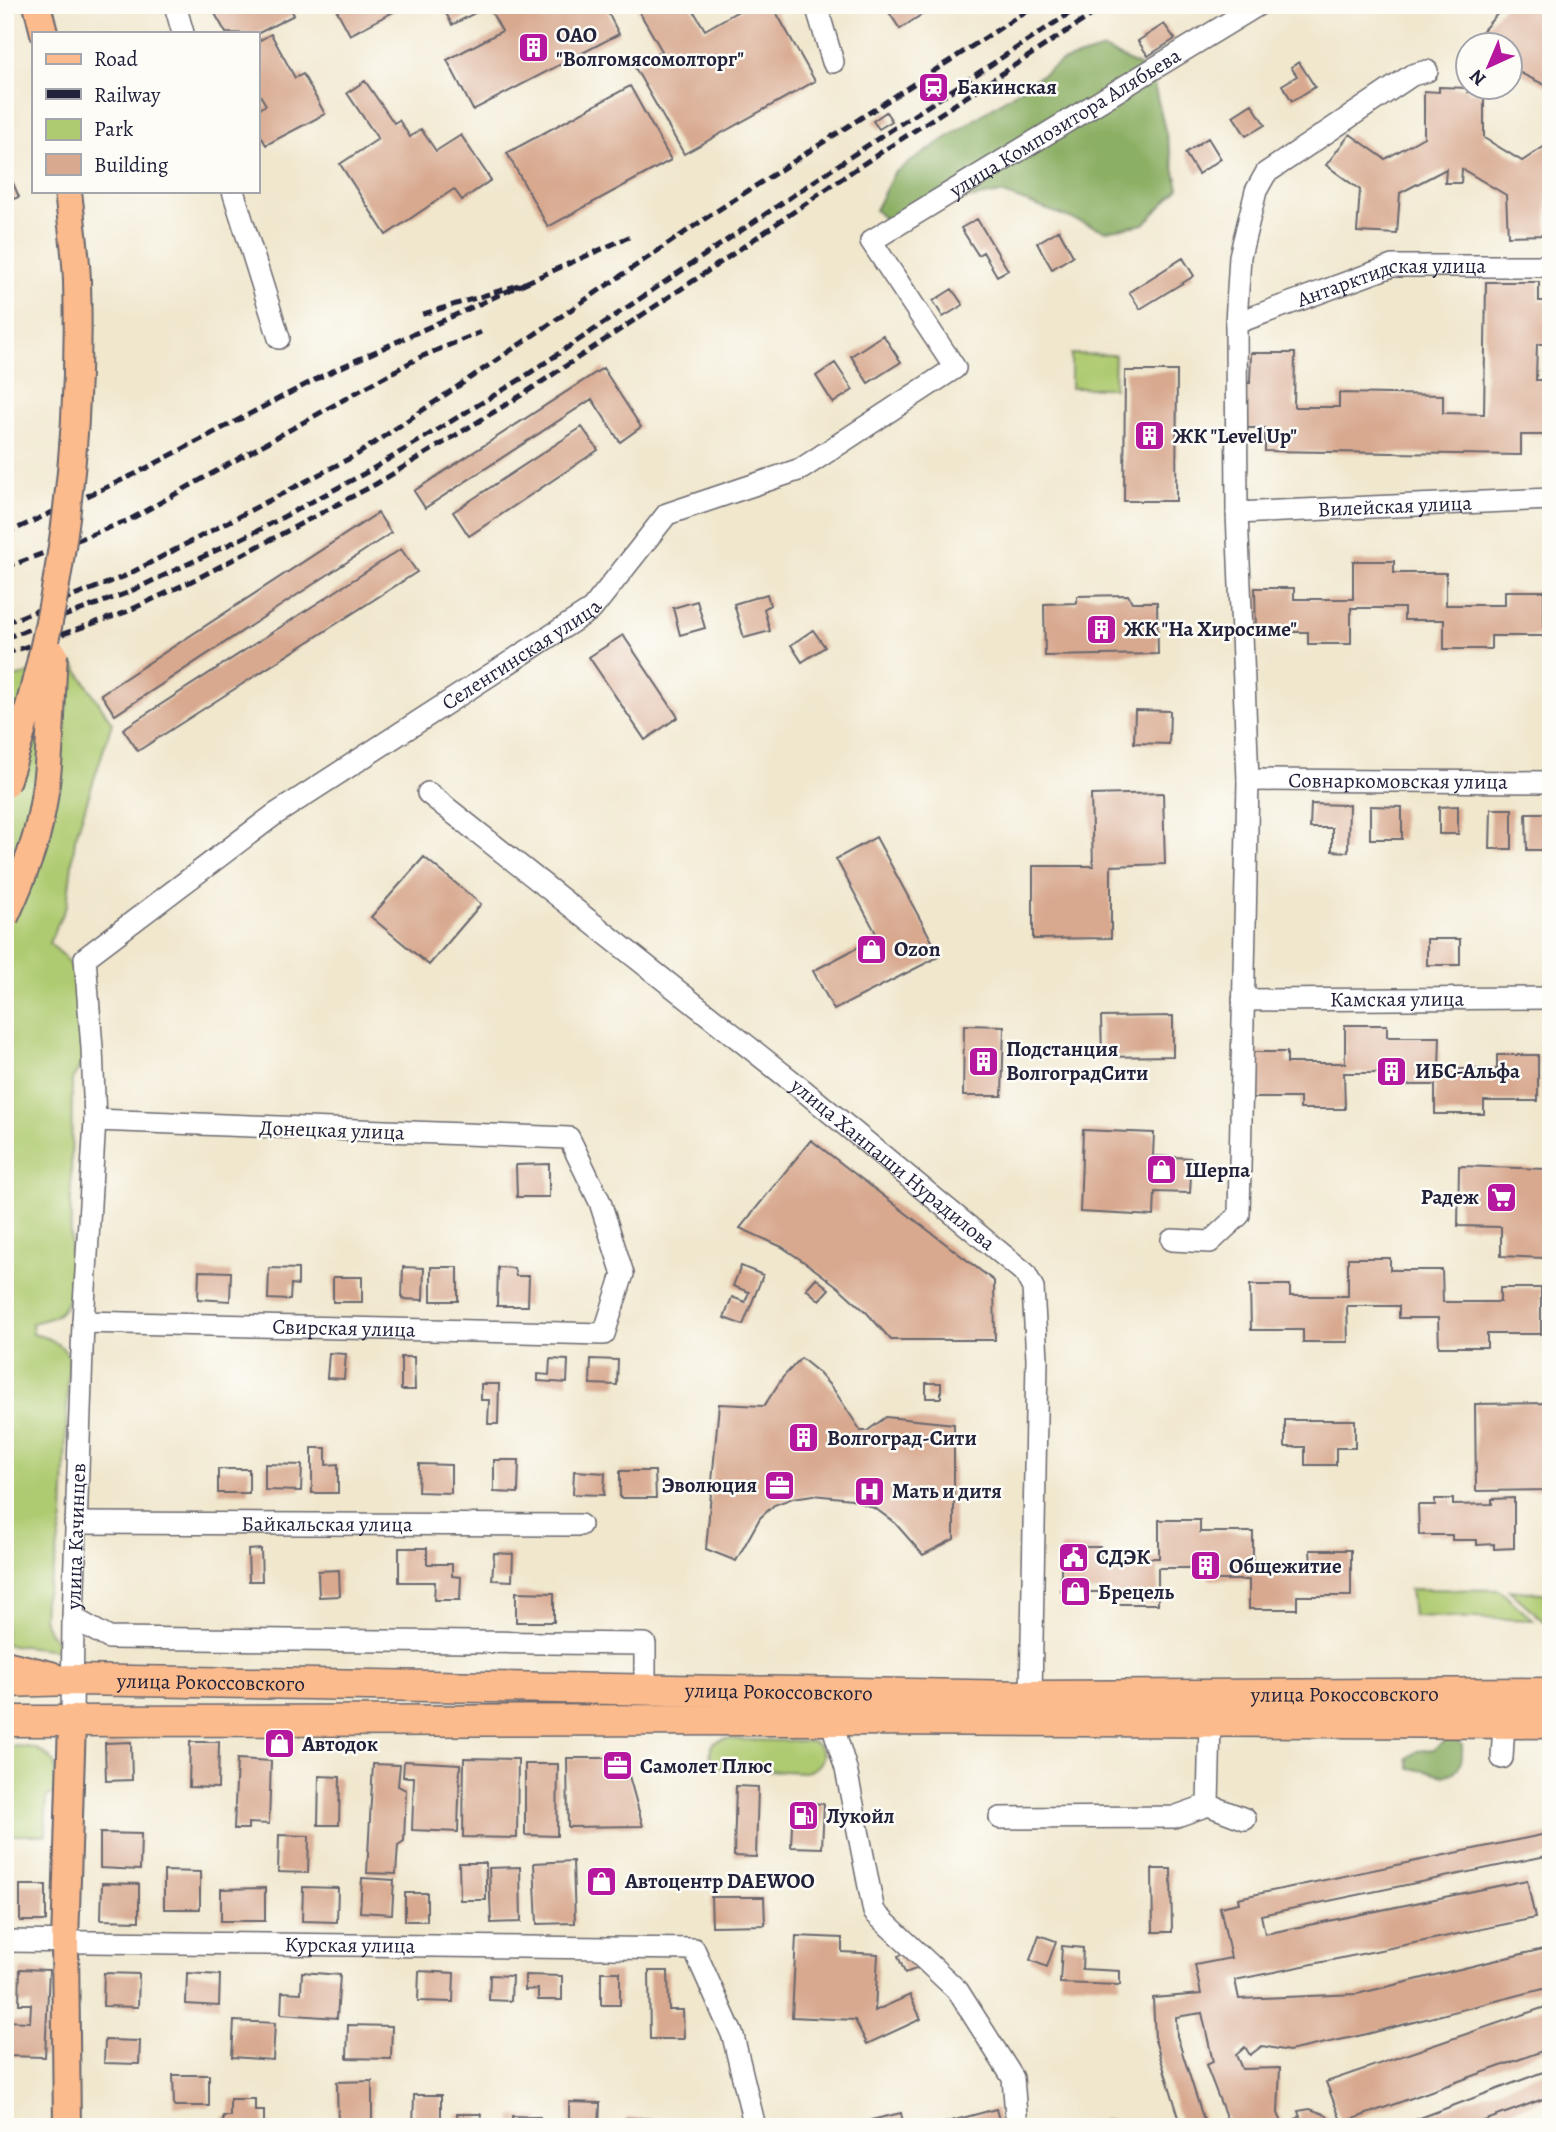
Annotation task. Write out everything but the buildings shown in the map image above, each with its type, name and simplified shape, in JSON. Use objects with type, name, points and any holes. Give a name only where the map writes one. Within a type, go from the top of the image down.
[{"type":"highway","name":"улица Рокоссовского","points":[[5,1682],[74,1680],[1031,1696],[1551,1693]]},
{"type":"highway","name":"улица Рокоссовского","points":[[5,1721],[1551,1723]]},
{"type":"main road","points":[[37,5],[44,32]]},
{"type":"main road","points":[[5,785],[41,660],[72,469],[77,378],[77,279],[68,192]]},
{"type":"main road","points":[[5,918],[36,835],[46,777],[59,558]]},
{"type":"main road","points":[[5,1664],[74,1680]]},
{"type":"main road","points":[[67,2127],[65,1942],[72,1722]]},
{"type":"street","points":[[174,5],[183,32]]},
{"type":"street","points":[[816,5],[833,62]]},
{"type":"street","name":"улица Композитора Алябьева","points":[[955,368],[871,241],[1258,5]]},
{"type":"street","points":[[1172,1240],[1210,1242],[1239,1215],[1248,780],[1237,513],[1236,323],[1240,256],[1256,191],[1266,173],[1412,75],[1427,71]]},
{"type":"street","points":[[233,192],[279,338]]},
{"type":"street","name":"Антарктидская улица","points":[[1236,323],[1392,266],[1551,266]]},
{"type":"street","name":"Селенгинская улица","points":[[85,958],[274,815],[592,609],[667,514],[801,470],[955,368]]},
{"type":"street","name":"Вилейская улица","points":[[1237,513],[1551,499]]},
{"type":"street","name":"Совнаркомовская улица","points":[[1248,780],[1551,782]]},
{"type":"street","name":"улица Ханпаши Нурадилова","points":[[428,793],[803,1090],[1025,1273],[1033,1288],[1037,1359],[1031,1696]]},
{"type":"street","name":"улица Качинцев","points":[[85,958],[95,1121],[83,1322],[73,1618],[108,1638],[645,1644],[645,1689]]},
{"type":"street","name":"Камская улица","points":[[1243,1000],[1551,998]]},
{"type":"street","name":"Донецкая улица","points":[[95,1121],[569,1138],[600,1202],[623,1274],[604,1334]]},
{"type":"street","name":"Свирская улица","points":[[83,1322],[604,1334]]},
{"type":"street","name":"Байкальская улица","points":[[75,1523],[580,1525]]},
{"type":"street","points":[[72,1722],[73,1618]]},
{"type":"street","points":[[831,1720],[846,1769],[874,1912],[958,1991],[1013,2078],[1017,2127]]},
{"type":"street","points":[[1208,1805],[1210,1722]]},
{"type":"street","points":[[1502,1758],[1504,1723]]},
{"type":"street","points":[[1000,1818],[1174,1817],[1208,1805],[1245,1819]]},
{"type":"street","name":"Курская улица","points":[[5,1941],[694,1949],[733,2036],[755,2127]]},
{"type":"green space","points":[[1104,49],[1151,72],[1179,188],[1144,224],[1106,231],[1001,193],[946,203],[888,222],[875,210],[894,173],[1061,62]]},
{"type":"green space","points":[[1071,354],[1115,355],[1114,388],[1071,388]]},
{"type":"green space","points":[[73,663],[112,723],[75,839],[67,905],[49,943],[64,956],[74,972],[92,1048],[72,1079],[70,1294],[60,1312],[46,1320],[32,1323],[33,1334],[54,1341],[69,1356],[63,1518],[54,1568],[44,1600],[43,1618],[50,1633],[67,1651],[5,1644],[5,679]]},
{"type":"green space","points":[[1410,1589],[1499,1590],[1533,1620],[1413,1616]]},
{"type":"green space","points":[[1509,1590],[1551,1594],[1551,1621],[1544,1621]]},
{"type":"green space","points":[[1448,1738],[1457,1739],[1462,1745],[1461,1760],[1455,1771],[1445,1775],[1409,1768],[1407,1758],[1417,1751],[1434,1749]]},
{"type":"green space","points":[[723,1739],[813,1742],[823,1755],[818,1766],[806,1772],[717,1768],[711,1759],[711,1750],[713,1743]]},
{"type":"green space","points":[[5,1746],[39,1750],[55,1764],[57,1794],[49,1795],[46,1799],[46,1835],[5,1835]]},
{"type":"railway","points":[[5,623],[123,577],[358,454],[712,214],[1036,5]]},
{"type":"railway","points":[[5,638],[127,593],[259,530],[369,471],[521,379],[850,157],[1082,5]]},
{"type":"railway","points":[[5,654],[126,612],[200,577],[376,484],[525,393],[857,168],[1107,5]]},
{"type":"railway","points":[[525,283],[629,237]]},
{"type":"railway","points":[[5,534],[135,474],[322,376],[525,283],[420,315]]},
{"type":"railway","points":[[5,568],[129,520],[418,358],[481,332]]},
{"type":"place","name":"ОАО \"Волгомясомолторг\"","points":[[533,47]]},
{"type":"place","name":"Бакинская","points":[[934,87]]},
{"type":"place","name":"ЖК \"Level Up\"","points":[[1150,436]]},
{"type":"place","name":"ЖК \"На Хиросиме\"","points":[[1101,629]]},
{"type":"place","name":"Ozon","points":[[871,949]]},
{"type":"place","name":"Подстанция ВолгоградСити","points":[[983,1061]]},
{"type":"place","name":"ИБС-Альфа","points":[[1392,1071]]},
{"type":"place","name":"Шерпа","points":[[1162,1170]]},
{"type":"place","name":"Радеж","points":[[1502,1197]]},
{"type":"place","name":"Волгоград-Сити","points":[[804,1438]]},
{"type":"place","name":"Эволюция","points":[[780,1485]]},
{"type":"place","name":"Мать и дитя","points":[[869,1491]]},
{"type":"place","name":"СДЭК","points":[[1073,1557]]},
{"type":"place","name":"Общежитие","points":[[1206,1566]]},
{"type":"place","name":"Брецель","points":[[1075,1592]]},
{"type":"place","name":"Автодок","points":[[279,1744]]},
{"type":"place","name":"Самолет Плюс","points":[[617,1766]]},
{"type":"place","name":"Лукойл","points":[[803,1816]]},
{"type":"place","name":"Автоцентр DAEWOO","points":[[602,1881]]}]
